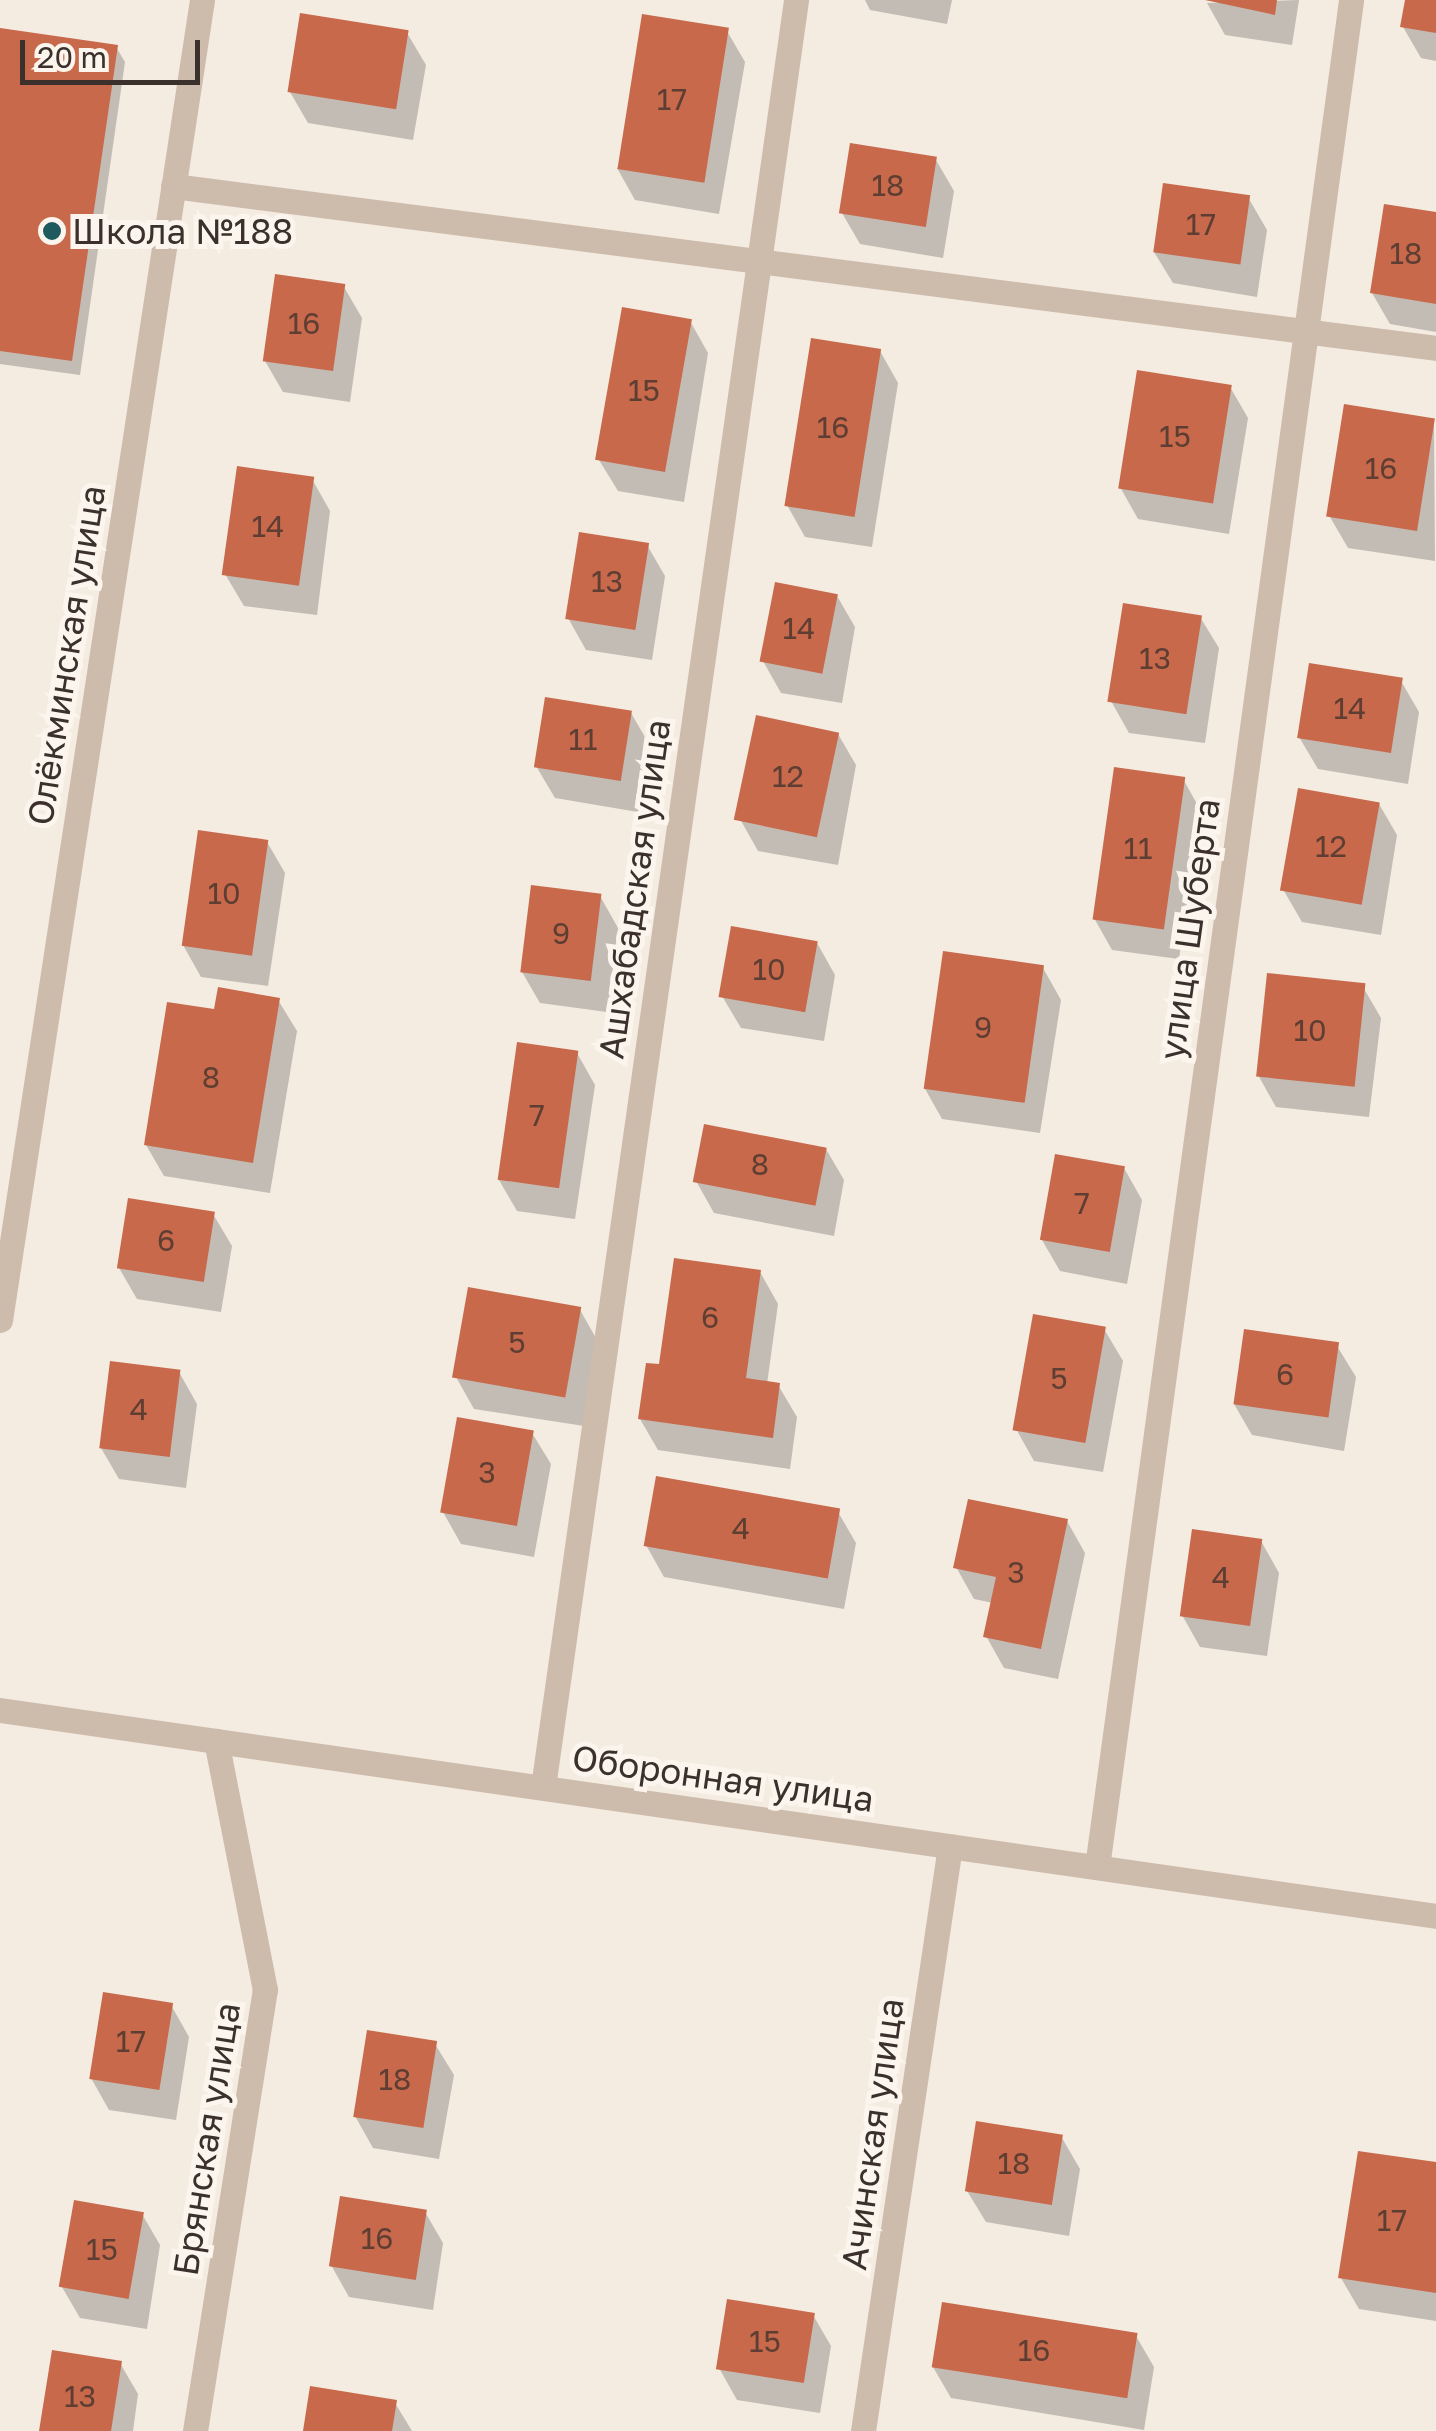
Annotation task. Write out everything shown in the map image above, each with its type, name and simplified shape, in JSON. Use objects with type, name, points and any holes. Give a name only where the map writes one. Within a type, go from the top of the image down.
[{"type":"street","name":"Олёкминская улица","points":[[0,1320],[202,0]]},
{"type":"street","name":"Ашхабадская улица","points":[[543,1788],[796,0]]},
{"type":"street","name":"улица Шуберта","points":[[1097,1867],[1351,0]]},
{"type":"street","points":[[173,186],[757,264],[1436,348]]},
{"type":"street","name":"Оборонная улица","points":[[0,1710],[1436,1916]]},
{"type":"street","name":"Брянская улица","points":[[195,2431],[265,1990],[216,1741]]},
{"type":"street","name":"Ачинская улица","points":[[864,2431],[950,1846]]},
{"type":"building","points":[[1205,0],[1277,0],[1275,15]]},
{"type":"building","points":[[1405,0],[1436,0],[1436,33],[1400,27]]},
{"type":"building","points":[[300,13],[409,30],[396,109],[287,92]]},
{"type":"building","points":[[642,14],[729,28],[704,183],[617,169]]},
{"type":"building","name":"Школа №188","points":[[0,28],[118,45],[72,361],[0,351]]},
{"type":"building","points":[[850,143],[937,157],[926,227],[839,213]]},
{"type":"building","points":[[1163,183],[1250,195],[1240,265],[1153,252]]},
{"type":"building","points":[[1384,204],[1436,212],[1436,304],[1370,293]]},
{"type":"building","points":[[275,274],[345,284],[333,371],[263,361]]},
{"type":"building","points":[[622,307],[692,319],[665,472],[595,460]]},
{"type":"building","points":[[811,338],[881,349],[855,517],[784,506]]},
{"type":"building","points":[[1137,370],[1232,385],[1213,504],[1118,489]]},
{"type":"building","points":[[1344,404],[1435,418],[1417,531],[1326,517]]},
{"type":"building","points":[[237,466],[314,477],[299,586],[222,575]]},
{"type":"building","points":[[579,532],[649,543],[635,630],[565,619]]},
{"type":"building","points":[[775,582],[838,594],[822,674],[760,662]]},
{"type":"building","points":[[1123,603],[1202,616],[1186,714],[1107,702]]},
{"type":"building","points":[[1309,663],[1403,678],[1391,753],[1297,738]]},
{"type":"building","points":[[545,697],[632,711],[621,781],[534,767]]},
{"type":"building","points":[[756,715],[839,733],[817,837],[734,820]]},
{"type":"building","points":[[1114,767],[1185,777],[1164,930],[1093,920]]},
{"type":"building","points":[[1298,788],[1380,802],[1362,905],[1280,890]]},
{"type":"building","points":[[198,830],[268,840],[252,956],[182,946]]},
{"type":"building","points":[[531,885],[601,894],[591,981],[520,972]]},
{"type":"building","points":[[731,926],[818,941],[805,1012],[718,997]]},
{"type":"building","points":[[943,951],[1044,965],[1025,1103],[924,1089]]},
{"type":"building","points":[[1267,973],[1365,983],[1355,1087],[1256,1076]]},
{"type":"building","points":[[218,987],[280,998],[253,1163],[144,1145],[167,1002],[214,1009]]},
{"type":"building","points":[[517,1042],[578,1051],[559,1188],[498,1180]]},
{"type":"building","points":[[704,1124],[827,1148],[815,1206],[693,1182]]},
{"type":"building","points":[[1055,1154],[1125,1166],[1110,1252],[1040,1240]]},
{"type":"building","points":[[128,1198],[215,1212],[204,1282],[117,1268]]},
{"type":"building","points":[[674,1258],[761,1270],[746,1378],[780,1383],[773,1438],[638,1419],[646,1363],[659,1364]]},
{"type":"building","points":[[468,1287],[581,1307],[565,1398],[452,1378]]},
{"type":"building","points":[[1033,1314],[1106,1327],[1085,1443],[1013,1430]]},
{"type":"building","points":[[1244,1329],[1339,1342],[1328,1418],[1233,1404]]},
{"type":"building","points":[[110,1361],[180,1370],[170,1457],[99,1448]]},
{"type":"building","points":[[457,1417],[534,1431],[517,1526],[440,1513]]},
{"type":"building","points":[[656,1476],[840,1508],[828,1578],[644,1546]]},
{"type":"building","points":[[968,1499],[1068,1519],[1041,1649],[983,1637],[996,1577],[953,1568]]},
{"type":"building","points":[[1192,1529],[1262,1539],[1250,1626],[1180,1616]]},
{"type":"building","points":[[103,1992],[173,2003],[159,2090],[89,2079]]},
{"type":"building","points":[[367,2030],[437,2041],[423,2128],[353,2117]]},
{"type":"building","points":[[976,2121],[1063,2135],[1052,2205],[965,2191]]},
{"type":"building","points":[[1358,2151],[1436,2162],[1436,2293],[1338,2278]]},
{"type":"building","points":[[340,2196],[427,2210],[416,2280],[329,2266]]},
{"type":"building","points":[[74,2200],[144,2212],[129,2299],[59,2287]]},
{"type":"building","points":[[727,2299],[815,2313],[804,2383],[716,2369]]},
{"type":"building","points":[[942,2302],[1138,2333],[1127,2398],[932,2367]]},
{"type":"building","points":[[52,2350],[122,2361],[111,2431],[39,2431]]},
{"type":"building","points":[[310,2386],[397,2400],[392,2431],[303,2431]]},
{"type":"place","name":"Школа №188","points":[[52,231]]}]
